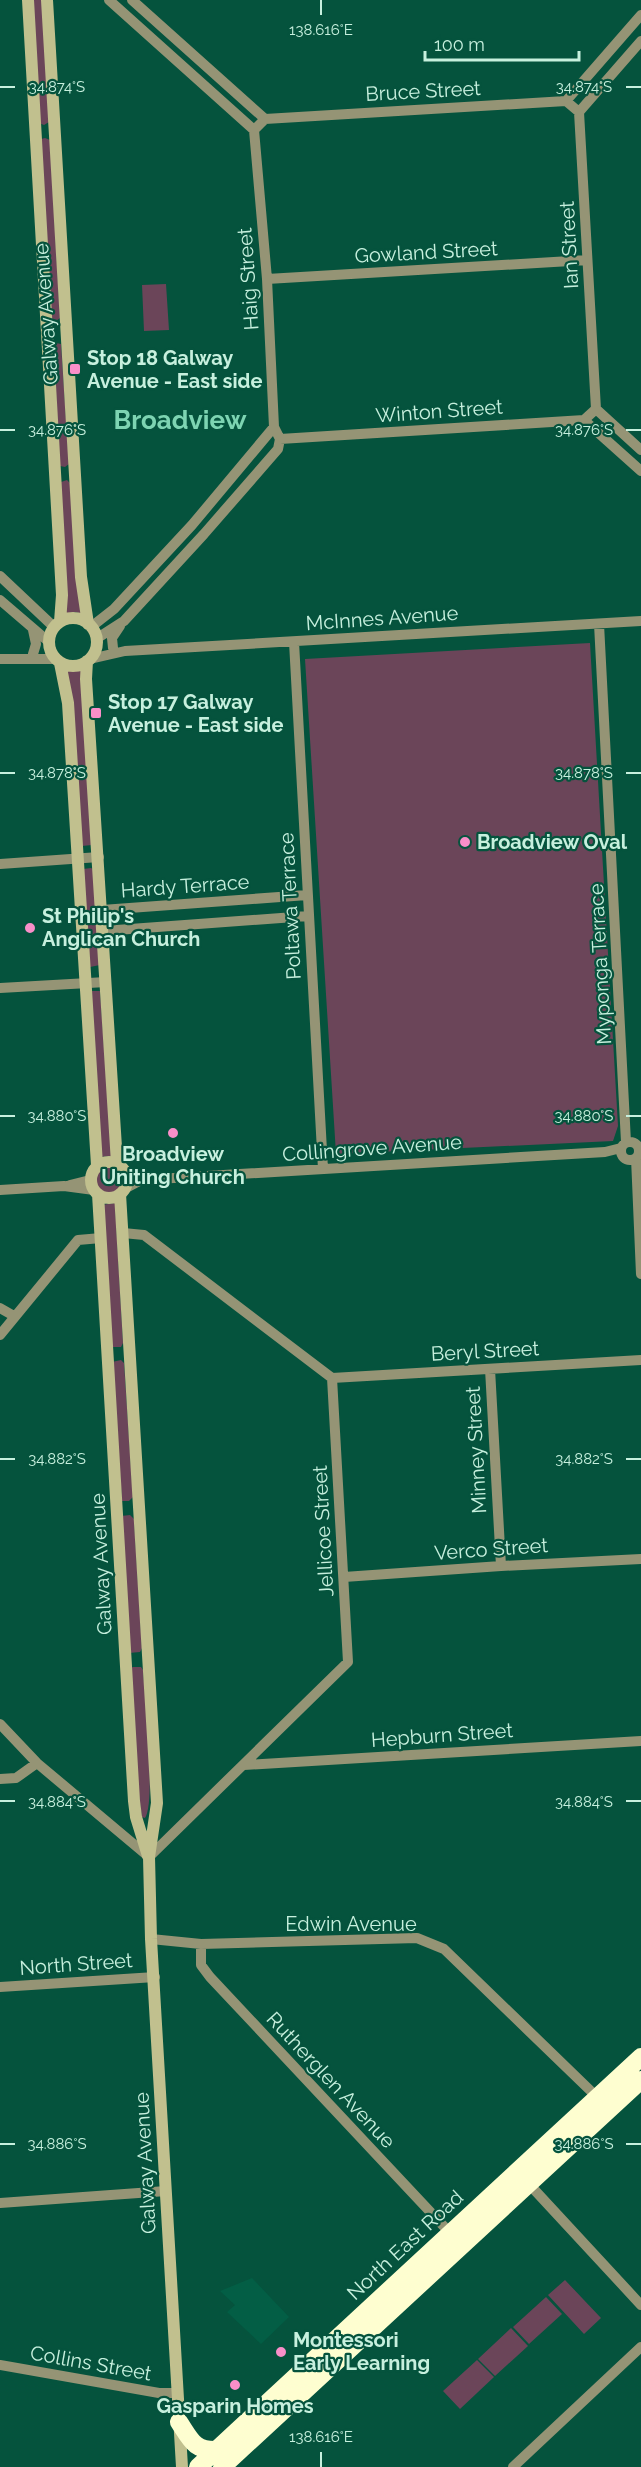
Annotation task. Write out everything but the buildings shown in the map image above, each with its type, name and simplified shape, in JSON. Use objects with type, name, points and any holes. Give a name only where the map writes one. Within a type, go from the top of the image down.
[{"type":"highway","name":"North East Road","points":[[198,2467],[220,2459],[523,2177],[597,2097],[641,2057]]},
{"type":"highway","name":"North East Road","points":[[220,2459],[451,2234],[641,2080]]},
{"type":"highway","points":[[179,2422],[197,2447],[220,2459]]},
{"type":"street","name":"Galway Avenue","points":[[28,0],[62,595],[57,625]]},
{"type":"street","name":"Galway Avenue","points":[[47,0],[81,577],[93,633]]},
{"type":"street","points":[[109,0],[254,130],[265,119],[132,0]]},
{"type":"street","points":[[641,15],[566,101],[579,112],[641,41]]},
{"type":"street","name":"Bruce Street","points":[[265,119],[566,101]]},
{"type":"street","name":"Ian Street","points":[[579,112],[596,409]]},
{"type":"street","name":"Haig Street","points":[[254,130],[267,279],[274,427],[280,440]]},
{"type":"street","name":"Gowland Street","points":[[267,279],[587,260]]},
{"type":"street","points":[[641,450],[596,409],[584,420],[641,471]]},
{"type":"street","name":"Winton Street","points":[[280,440],[584,420]]},
{"type":"street","points":[[93,633],[192,525],[274,427]]},
{"type":"street","points":[[113,648],[112,638],[124,621],[258,473],[278,449],[280,440]]},
{"type":"street","points":[[0,576],[57,625]]},
{"type":"street","points":[[0,600],[49,643],[58,661],[68,703],[97,1165]]},
{"type":"street","points":[[0,1190],[64,1186],[94,1188],[111,1198],[122,1191],[126,1174],[117,1163],[86,679],[89,660],[96,650],[93,633],[75,619],[57,625],[49,643],[33,654],[18,658]]},
{"type":"street","points":[[93,633],[124,621]]},
{"type":"street","name":"McInnes Avenue","points":[[89,660],[125,651],[641,621]]},
{"type":"street","name":"Myponga Terrace","points":[[599,624],[627,1123],[633,1150],[641,1274]]},
{"type":"street","points":[[33,630],[36,644],[33,654]]},
{"type":"street","name":"McInnes Avenue","points":[[93,633],[113,648],[125,651]]},
{"type":"street","name":"Poltawa Terrace","points":[[294,642],[323,1169]]},
{"type":"street","points":[[0,659],[58,661],[74,666],[89,660]]},
{"type":"street","points":[[0,864],[99,857]]},
{"type":"street","name":"Hardy Terrace","points":[[102,910],[307,895]]},
{"type":"street","name":"Hardy Terrace","points":[[103,931],[308,916]]},
{"type":"street","points":[[0,988],[106,982]]},
{"type":"street","name":"Collingrove Avenue","points":[[126,1174],[141,1180],[633,1150]]},
{"type":"street","points":[[94,1188],[91,1173],[97,1165],[109,1161],[117,1163]]},
{"type":"street","name":"Collingrove Avenue","points":[[122,1191],[141,1180]]},
{"type":"street","name":"Galway Avenue","points":[[94,1188],[101,1238],[136,1817],[149,1857]]},
{"type":"street","name":"Galway Avenue","points":[[122,1191],[157,1803],[149,1857],[152,1939],[182,2467]]},
{"type":"street","points":[[123,1233],[144,1235],[332,1378]]},
{"type":"street","points":[[0,1335],[78,1240],[101,1238]]},
{"type":"street","points":[[0,1308],[14,1316]]},
{"type":"street","name":"Beryl Street","points":[[332,1378],[641,1360]]},
{"type":"street","name":"Minney Street","points":[[490,1369],[501,1566]]},
{"type":"street","name":"Jellicoe Street","points":[[149,1857],[348,1662],[332,1378]]},
{"type":"street","name":"Verco Street","points":[[344,1577],[641,1559]]},
{"type":"street","points":[[0,1724],[37,1763],[149,1857]]},
{"type":"street","name":"Hepburn Street","points":[[244,1765],[641,1741]]},
{"type":"street","points":[[0,1779],[16,1778],[37,1763]]},
{"type":"street","name":"Edwin Avenue","points":[[152,1939],[201,1944],[417,1938],[444,1949],[597,2097]]},
{"type":"street","name":"Rutherglen Avenue","points":[[201,1944],[201,1965],[210,1977],[451,2234]]},
{"type":"street","name":"North Street","points":[[0,1987],[155,1977]]},
{"type":"street","points":[[523,2177],[641,2305]]},
{"type":"street","points":[[0,2203],[166,2191]]},
{"type":"street","points":[[513,2467],[641,2347]]},
{"type":"street","name":"Collins Street","points":[[0,2365],[159,2393],[177,2393]]},
{"type":"shaded area","points":[[31,0],[42,0],[49,122],[44,125],[39,123]]},
{"type":"shaded area","points":[[41,139],[50,140],[60,318],[56,321],[50,320]]},
{"type":"shaded area","points":[[166,284],[169,330],[144,331],[142,285]]},
{"type":"shaded area","points":[[53,344],[61,344],[69,464],[65,467],[60,466]]},
{"type":"shaded area","points":[[67,480],[70,483],[83,614],[75,612],[64,614],[61,482]]},
{"type":"shaded area","points":[[590,643],[618,1126],[613,1141],[336,1154],[305,659]]},
{"type":"shaded area","points":[[65,669],[81,670],[92,845],[82,846]]},
{"type":"shaded area","points":[[83,869],[93,869],[100,965],[90,967]]},
{"type":"shaded area","points":[[91,991],[100,991],[112,1156],[100,1157]]},
{"type":"shaded area","points":[[109,1165],[119,1169],[123,1179],[119,1189],[109,1193],[99,1189],[95,1179],[99,1169]]},
{"type":"shaded area","points":[[115,1203],[123,1343],[121,1347],[111,1347],[101,1205]]},
{"type":"shaded area","points":[[121,1360],[124,1363],[133,1497],[129,1501],[122,1501],[112,1362]]},
{"type":"shaded area","points":[[130,1515],[134,1519],[142,1648],[140,1652],[129,1653],[121,1516]]},
{"type":"shaded area","points":[[141,1667],[143,1670],[146,1702],[150,1792],[145,1818],[142,1817],[138,1790],[131,1668]]},
{"type":"shaded area","points":[[252,2278],[289,2317],[261,2344],[227,2312],[235,2305],[220,2291]]},
{"type":"shaded area","points":[[565,2280],[601,2318],[584,2334],[548,2295]]},
{"type":"shaded area","points":[[546,2297],[562,2314],[529,2344],[513,2327]]},
{"type":"shaded area","points":[[511,2328],[528,2346],[495,2376],[478,2359]]},
{"type":"shaded area","points":[[477,2360],[494,2377],[460,2409],[443,2391]]},
{"type":"place","name":"Stop 18 Galway Avenue - East side","points":[[75,369]]},
{"type":"place","name":"Stop 17 Galway Avenue - East side","points":[[96,713]]},
{"type":"place","name":"Broadview Oval","points":[[465,842]]},
{"type":"place","name":"St Philip's Anglican Church","points":[[30,928]]},
{"type":"place","name":"Broadview Uniting Church","points":[[173,1133]]},
{"type":"place","name":"Montessori Early Learning","points":[[281,2352]]},
{"type":"place","name":"Gasparin Homes","points":[[235,2385]]},
{"type":"district","name":"Broadview","points":[[180,420]]}]
